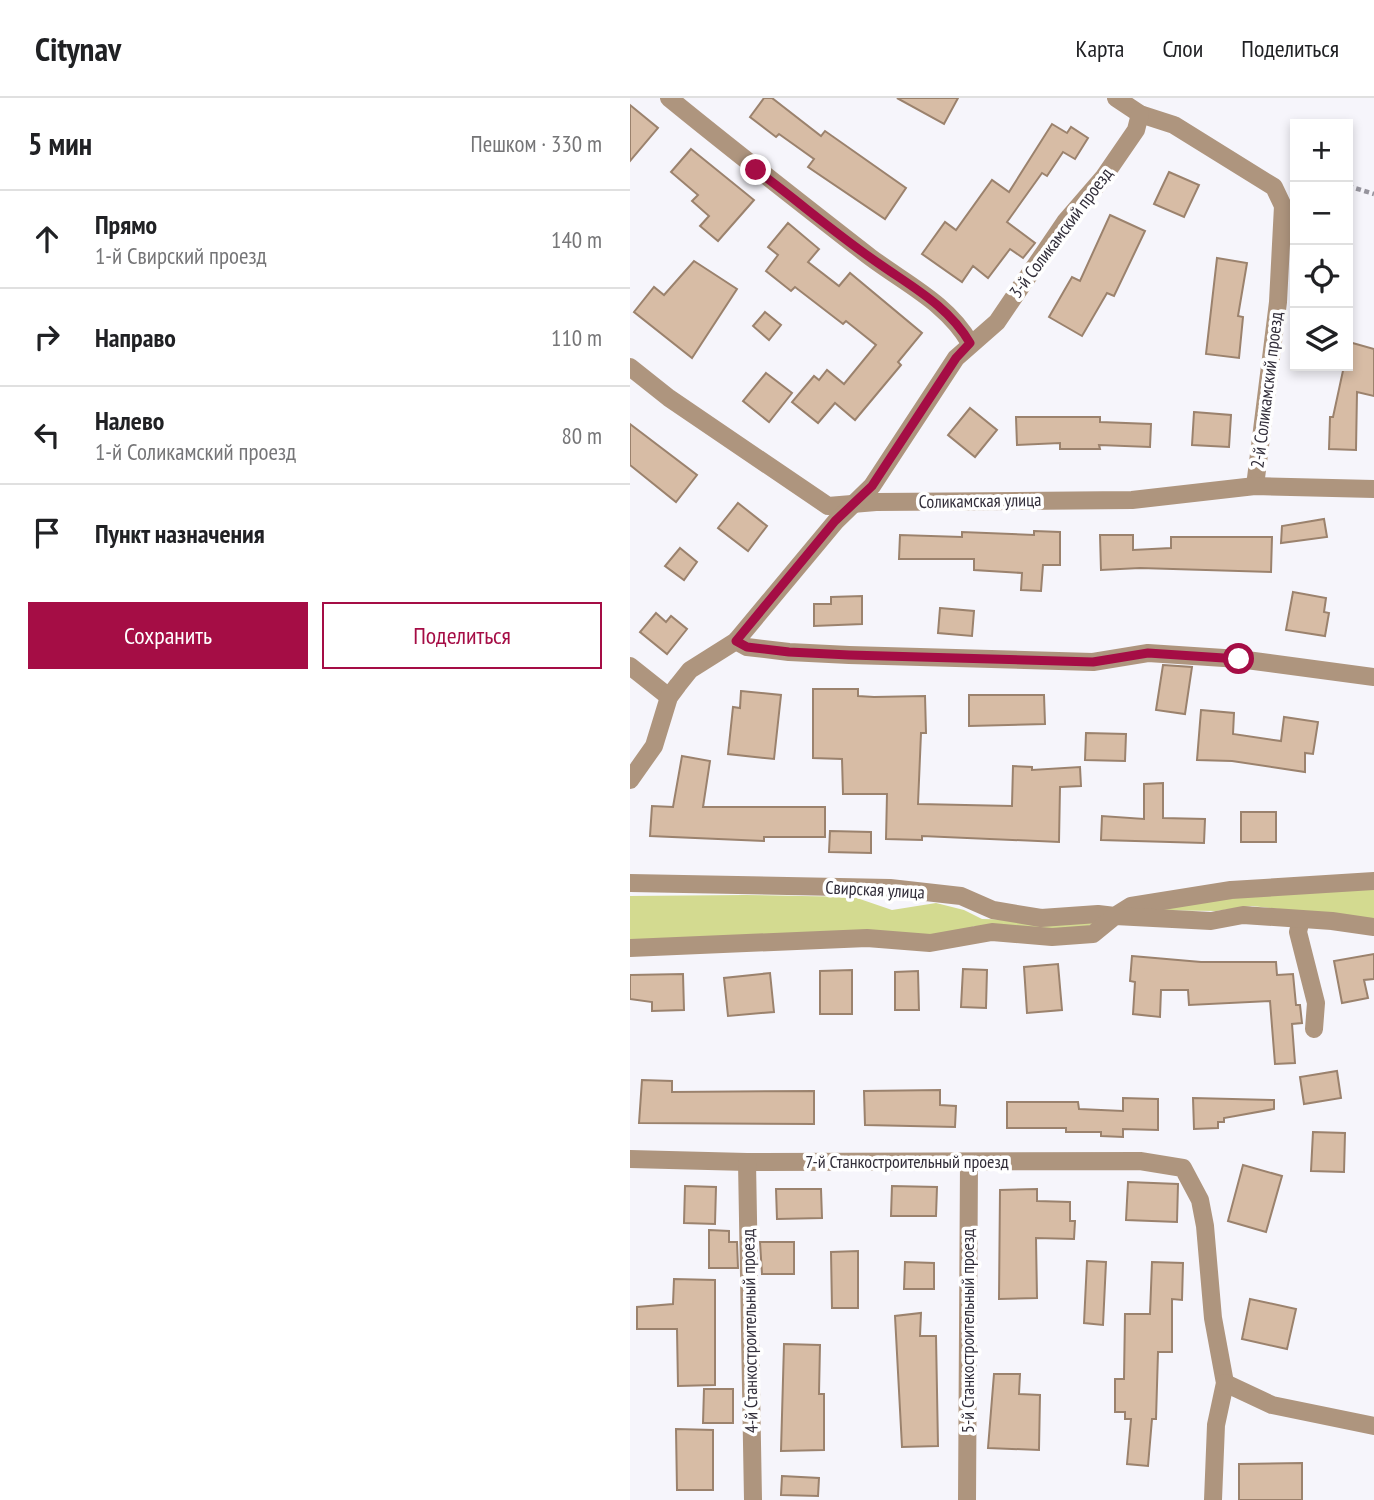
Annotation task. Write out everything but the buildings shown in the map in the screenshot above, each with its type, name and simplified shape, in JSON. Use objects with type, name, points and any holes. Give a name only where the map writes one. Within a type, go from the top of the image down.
[{"type":"street","points":[[669,98],[756,170],[881,265],[924,292],[963,331],[970,343]]},
{"type":"street","name":"2-й Соликамский проезд","points":[[1116,98],[1140,114],[1174,125],[1275,187],[1280,195],[1283,206],[1278,302],[1255,486]]},
{"type":"street","name":"3-й Соликамский проезд","points":[[669,697],[690,670],[736,641],[853,503],[872,486],[956,358],[996,321],[1065,222],[1103,178],[1136,130],[1140,114]]},
{"type":"street","name":"Соликамская улица","points":[[630,367],[669,398],[828,506],[853,503],[1132,500],[1255,486],[1374,489]]},
{"type":"street","points":[[736,641],[747,647],[789,652],[895,657],[1093,662],[1148,653],[1239,659],[1374,677]]},
{"type":"street","points":[[630,666],[669,697],[654,746],[630,780]]},
{"type":"street","name":"Свирская улица","points":[[1115,916],[1131,906],[1231,890],[1374,881]]},
{"type":"street","name":"Свирская улица","points":[[630,883],[890,888],[961,897],[993,911],[1041,918],[1098,914],[1210,920],[1243,915],[1374,928]]},
{"type":"street","points":[[992,932],[993,911]]},
{"type":"street","points":[[630,948],[867,938],[930,943],[992,932],[1052,937],[1093,934],[1115,916]]},
{"type":"street","points":[[1301,919],[1298,932],[1316,1003],[1314,1029]]},
{"type":"street","name":"7-й Станкостроительный проезд","points":[[630,1159],[747,1162],[1140,1161],[1183,1168],[1200,1200],[1205,1226],[1213,1318],[1225,1384]]},
{"type":"street","name":"4-й Станкостроительный проезд","points":[[747,1162],[753,1500]]},
{"type":"street","name":"5-й Станкостроительный проезд","points":[[967,1500],[969,1162]]},
{"type":"street","points":[[1213,1500],[1216,1425],[1225,1384],[1272,1405],[1374,1426]]},
{"type":"path","points":[[1353,188],[1374,194]]},
{"type":"green space","points":[[1374,889],[1374,919],[1252,906],[1216,911],[1140,910],[1229,896]]},
{"type":"green space","points":[[630,896],[854,897],[892,910],[936,903],[964,910],[982,919],[1095,922],[1078,932],[974,926],[964,933],[929,938],[630,940]]},
{"type":"route","points":[[756,170],[881,265],[924,292],[963,331],[970,343],[956,358],[872,486],[835,521],[736,641],[747,647],[849,655],[1093,662],[1148,653],[1239,659]]}]
